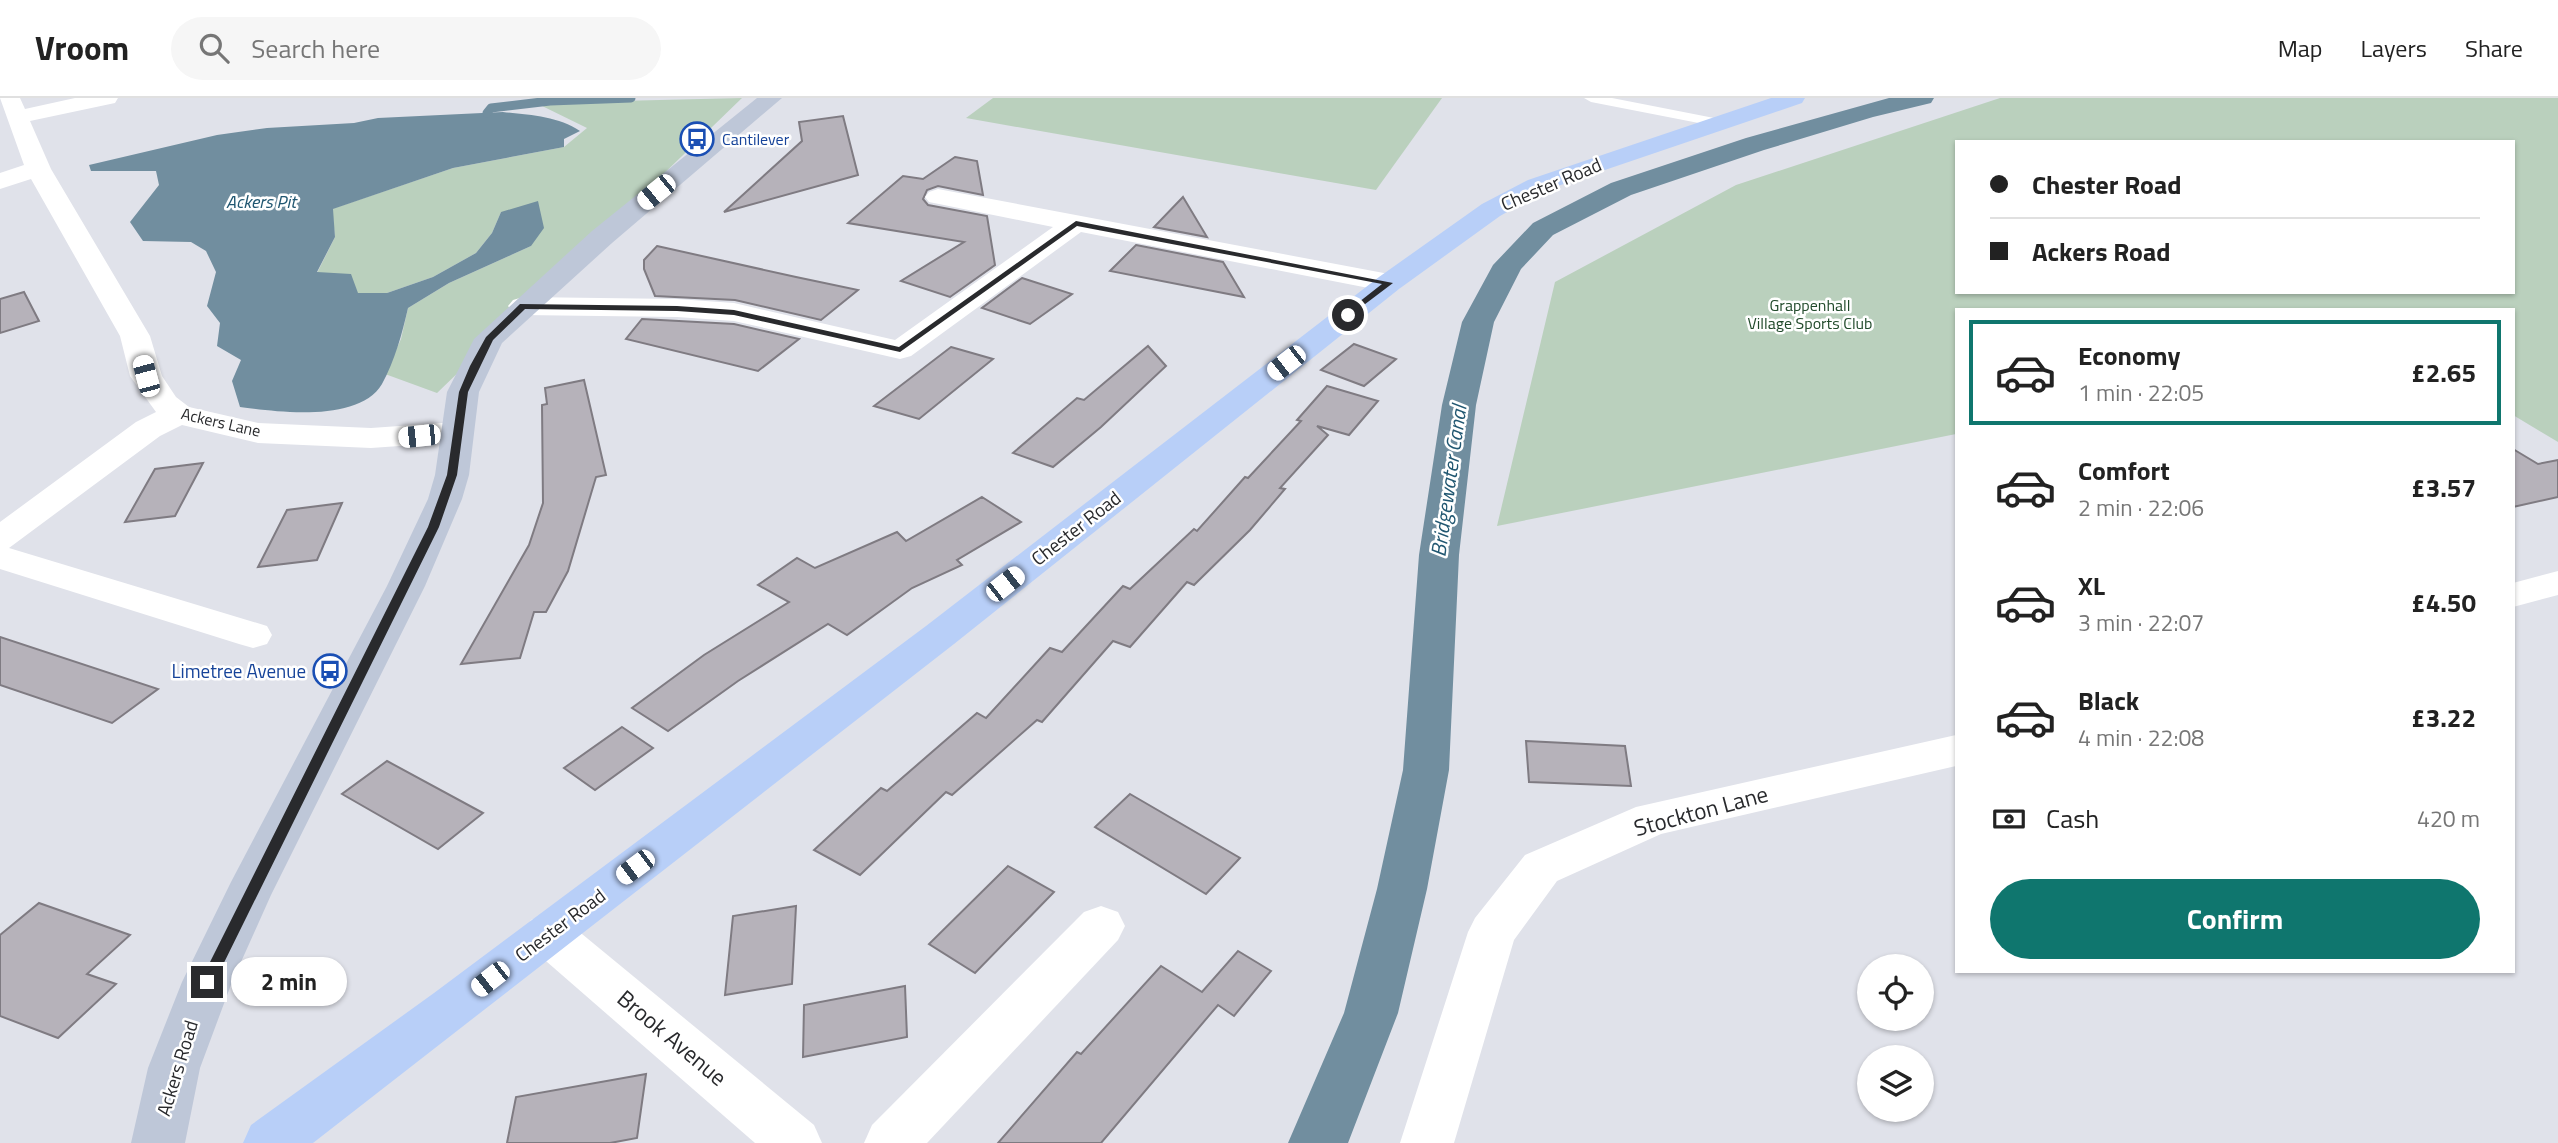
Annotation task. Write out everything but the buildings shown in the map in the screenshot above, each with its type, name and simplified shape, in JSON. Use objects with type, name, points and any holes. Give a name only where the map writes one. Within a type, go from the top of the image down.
[{"type":"main road","name":"Chester Road","points":[[270,1143],[940,635],[1389,283],[1491,210],[1537,185],[1714,122],[1794,98]]},
{"type":"street","points":[[14,108],[107,98]]},
{"type":"street","name":"Ackers Road","points":[[158,1143],[166,1100],[188,1027],[248,895],[433,527],[452,475],[463,392],[489,339],[602,237],[771,98]]},
{"type":"street","name":"Ackers Lane","points":[[14,108],[38,169],[135,336],[146,376],[165,404],[178,414],[258,433],[371,438],[456,432]]},
{"type":"street","points":[[0,181],[38,169]]},
{"type":"street","points":[[938,198],[1389,283]]},
{"type":"street","points":[[523,306],[677,308],[734,312],[900,350],[1076,223]]},
{"type":"street","points":[[0,539],[148,429],[178,414]]},
{"type":"street","points":[[0,557],[253,635]]},
{"type":"street","points":[[2515,594],[2558,583]]},
{"type":"street","name":"Stockton Lane","points":[[1427,1143],[1492,932],[1541,868],[1652,819],[1955,751]]},
{"type":"street","points":[[891,1143],[1101,926]]},
{"type":"street","name":"Brook Avenue","points":[[548,934],[795,1143]]},
{"type":"lane","points":[[1591,98],[1714,122]]},
{"type":"green space","points":[[742,98],[437,393],[385,374],[401,339],[408,308],[449,283],[531,246],[501,212],[492,233],[476,253],[433,277],[387,293],[357,293],[317,273],[335,237],[332,209],[453,168],[564,147],[587,128],[536,103]]},
{"type":"green space","points":[[993,98],[1442,98],[1376,190],[966,118]]},
{"type":"green space","name":"Grappenhall Village Sports Club","points":[[2000,98],[2558,98],[2558,442],[2515,416],[2515,308],[1955,308],[1955,434],[1497,526],[1555,282],[1736,185]]},
{"type":"water","name":"Ackers Pit","points":[[503,112],[553,119],[580,131],[564,139],[564,147],[453,168],[333,209],[335,237],[317,272],[351,274],[358,293],[387,293],[433,277],[476,253],[492,233],[501,212],[538,201],[544,228],[531,246],[449,283],[408,308],[398,347],[382,384],[371,396],[355,405],[336,410],[295,412],[240,407],[232,381],[241,360],[217,346],[220,323],[207,306],[216,272],[206,251],[191,242],[143,241],[130,222],[159,185],[156,171],[91,171],[89,165],[217,135],[267,128],[354,123],[378,118]]},
{"type":"waterway","points":[[487,113],[491,108],[550,101],[631,98]]},
{"type":"waterway","name":"Bridgewater Canal","points":[[1318,1143],[1371,1013],[1402,889],[1426,770],[1439,555],[1459,405],[1478,322],[1508,265],[1543,229],[1621,189],[1755,144],[1866,111],[1922,98]]},
{"type":"place","name":"Cantilever","points":[[697,139]]},
{"type":"place","name":"Limetree Avenue","points":[[330,671]]},
{"type":"route","points":[[207,982],[433,527],[452,475],[463,392],[474,366],[489,339],[523,306],[677,308],[734,312],[900,350],[1076,223],[1389,283],[1348,315]]}]
